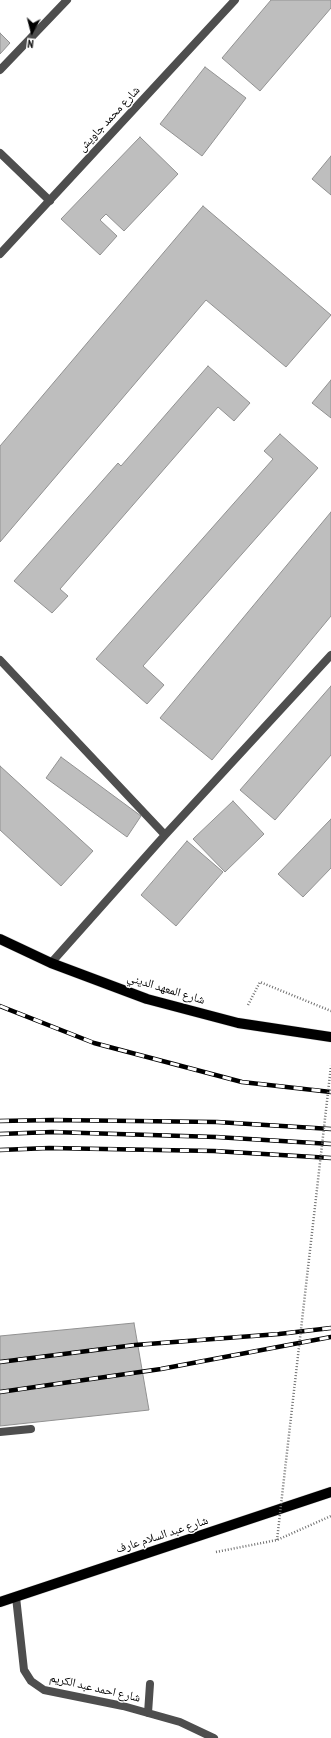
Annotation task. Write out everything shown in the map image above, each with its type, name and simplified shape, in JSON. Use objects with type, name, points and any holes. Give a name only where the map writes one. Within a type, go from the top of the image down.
[{"type":"main road","name":"شارع المعهد الديني","points":[[0,939],[51,963],[147,999],[238,1024],[331,1037]]},
{"type":"main road","name":"شارع عبد السلام عارف","points":[[0,1602],[331,1492]]},
{"type":"street","points":[[0,70],[67,0]]},
{"type":"street","name":"شارع محمد جاويش","points":[[0,254],[235,0]]},
{"type":"street","points":[[0,153],[50,201]]},
{"type":"street","points":[[51,963],[331,655]]},
{"type":"street","points":[[0,660],[165,836]]},
{"type":"street","points":[[0,1432],[31,1429]]},
{"type":"street","name":"شارع احمد عبد الكريم","points":[[16,1597],[24,1670],[31,1681],[44,1690],[123,1706],[180,1722],[214,1738]]},
{"type":"street","points":[[148,1713],[150,1684]]},
{"type":"path","points":[[238,1024],[260,982],[331,1011]]},
{"type":"path","points":[[277,1540],[331,1066]]},
{"type":"path","points":[[210,1553],[277,1540],[331,1516]]},
{"type":"building","points":[[271,0],[331,0],[331,8],[260,91],[222,58]]},
{"type":"building","points":[[0,33],[10,43],[0,54]]},
{"type":"building","points":[[205,67],[246,98],[202,156],[160,124]]},
{"type":"building","points":[[140,137],[178,174],[124,231],[106,214],[100,220],[117,236],[100,255],[61,219]]},
{"type":"building","points":[[331,156],[331,195],[312,179]]},
{"type":"building","points":[[203,206],[331,315],[286,367],[206,300],[0,542],[0,446]]},
{"type":"building","points":[[208,366],[250,403],[234,421],[218,407],[60,589],[68,596],[52,613],[14,581],[118,463],[121,466]]},
{"type":"building","points":[[331,380],[331,418],[312,403]]},
{"type":"building","points":[[280,434],[318,468],[143,666],[164,685],[147,704],[96,659],[273,459],[264,451]]},
{"type":"building","points":[[331,512],[331,616],[212,760],[160,718]]},
{"type":"building","points":[[331,686],[331,755],[275,820],[240,790]]},
{"type":"building","points":[[61,757],[141,816],[127,837],[46,778]]},
{"type":"building","points":[[0,766],[93,851],[61,886],[0,830]]},
{"type":"building","points":[[233,801],[264,834],[225,872],[193,839]]},
{"type":"building","points":[[331,819],[331,868],[303,897],[278,874]]},
{"type":"building","points":[[187,841],[223,872],[176,926],[141,895]]},
{"type":"building","points":[[134,1323],[149,1410],[0,1426],[0,1336]]},
{"type":"railway","points":[[0,1006],[94,1043],[242,1082],[331,1092]]},
{"type":"railway","points":[[0,1121],[53,1120],[217,1122],[331,1129]]},
{"type":"railway","points":[[0,1134],[52,1132],[216,1137],[331,1144]]},
{"type":"railway","points":[[0,1150],[49,1148],[214,1151],[331,1158]]},
{"type":"railway","points":[[0,1362],[135,1345],[279,1334],[331,1328]]},
{"type":"railway","points":[[0,1392],[161,1369],[331,1337]]}]
